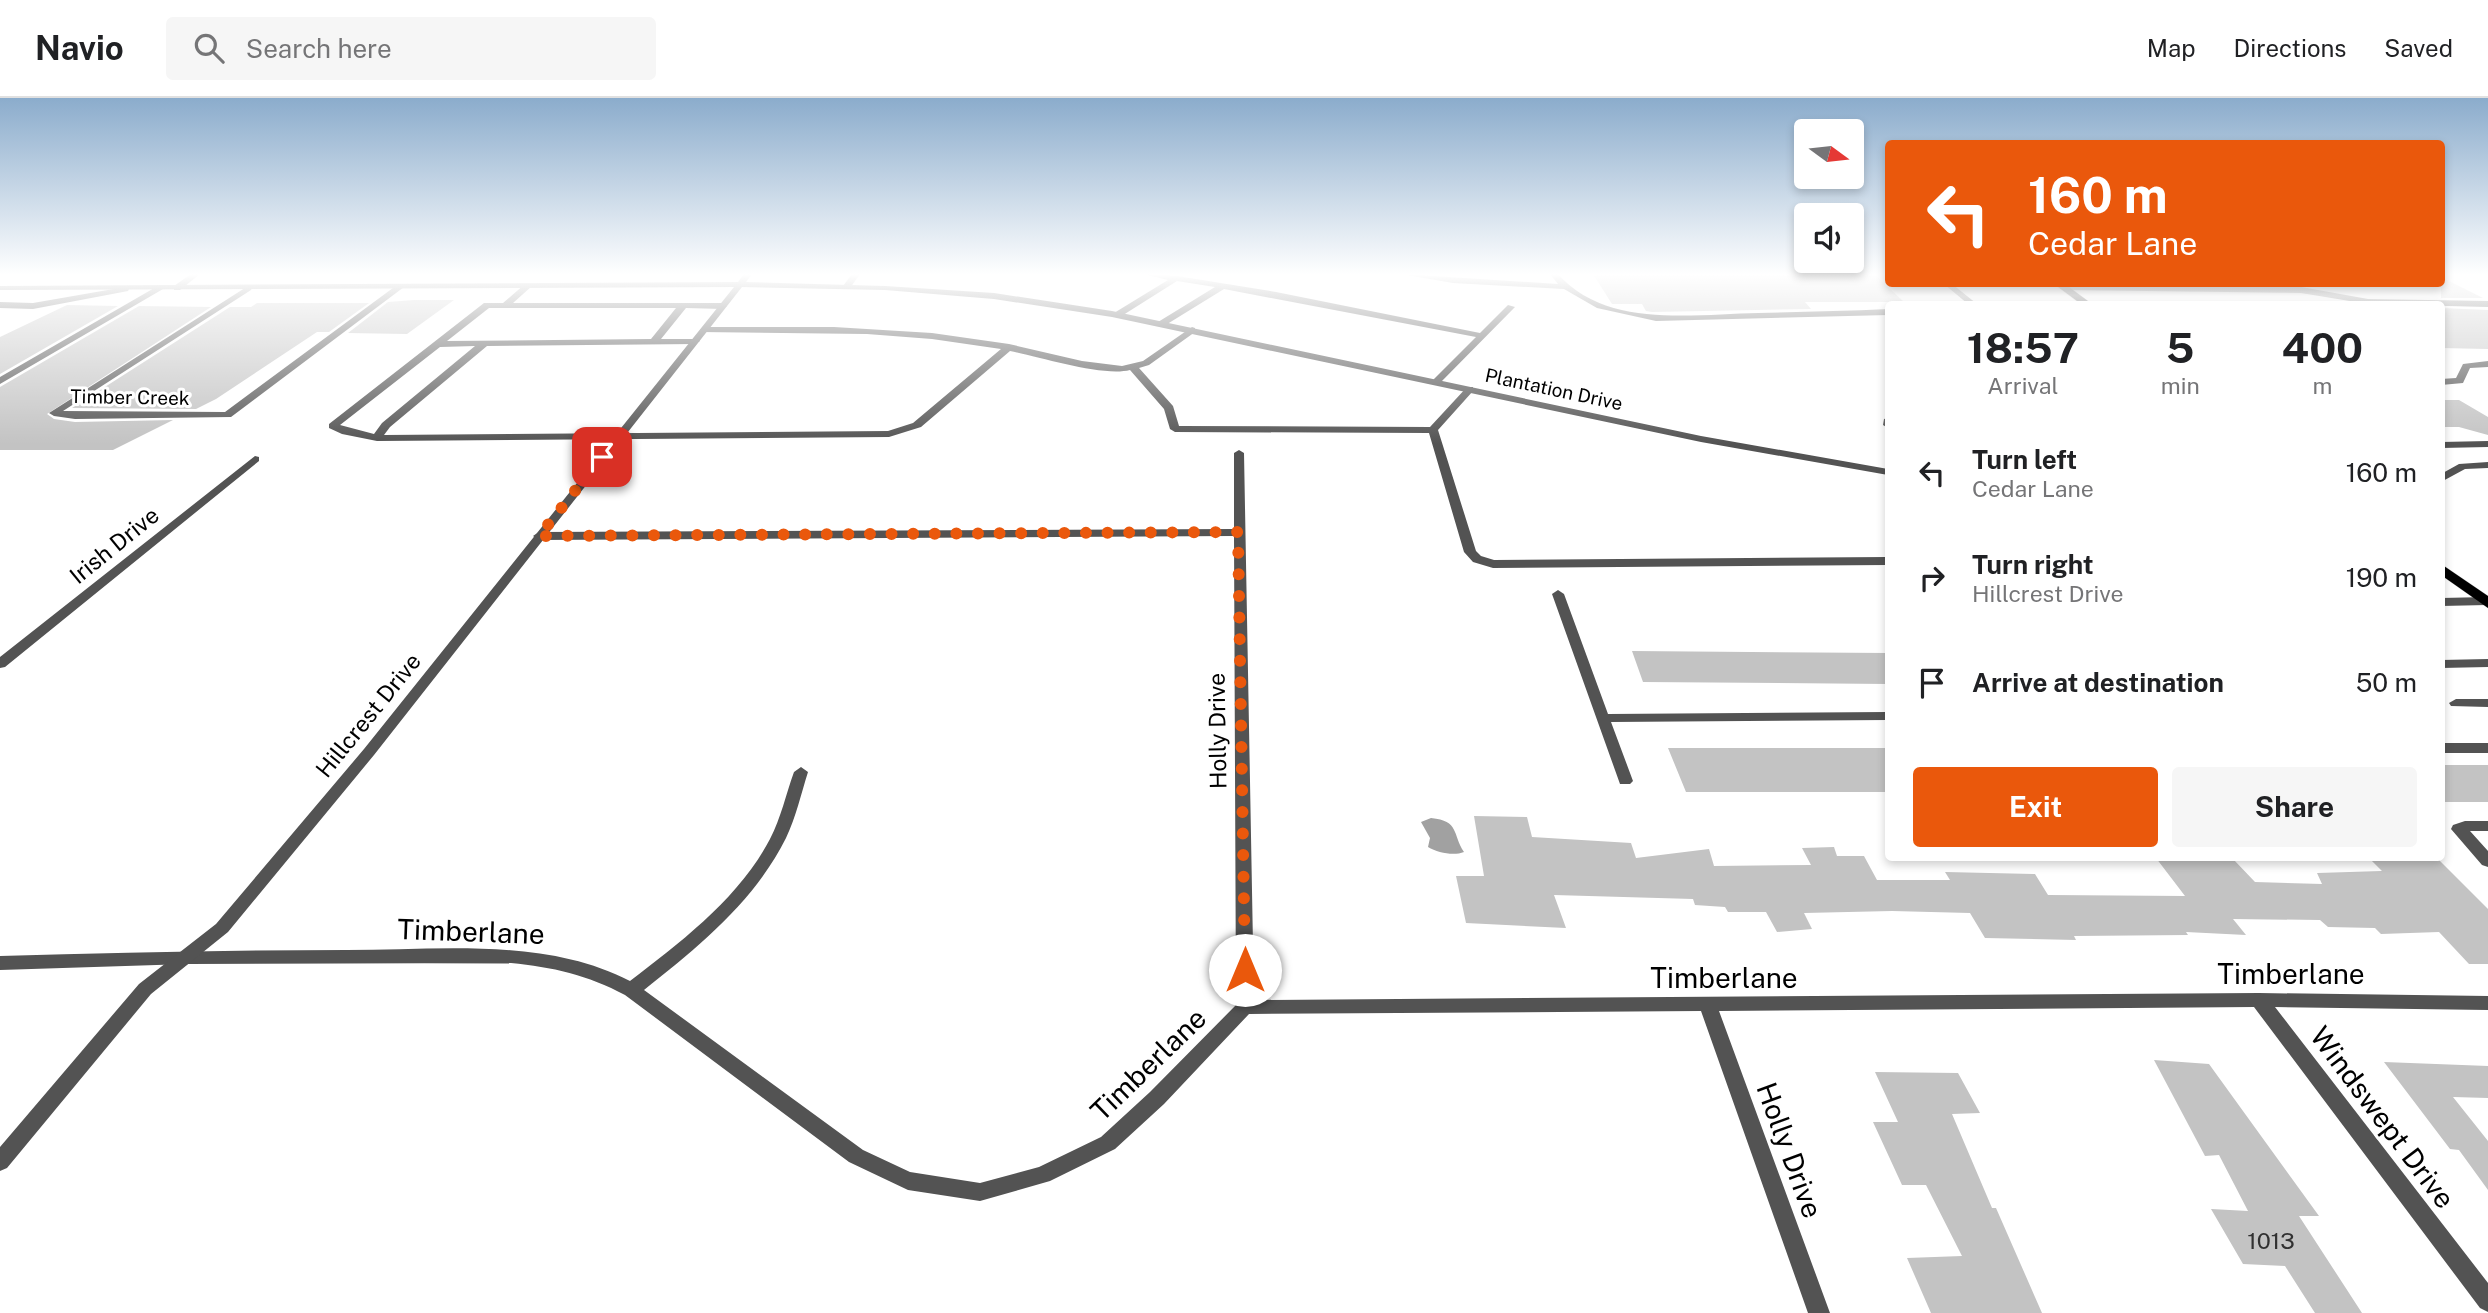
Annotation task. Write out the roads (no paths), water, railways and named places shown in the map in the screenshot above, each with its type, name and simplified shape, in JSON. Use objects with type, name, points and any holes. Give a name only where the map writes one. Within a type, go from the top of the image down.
[{"type":"main road","points":[[2445,571],[2485,599]]},
{"type":"street","points":[[0,382],[88,331]]},
{"type":"street","name":"Timber Creek","points":[[181,331],[54,413],[75,416],[227,415],[341,331]]},
{"type":"street","points":[[454,331],[333,426],[346,432],[377,438],[890,434],[917,425],[1009,348]]},
{"type":"street","points":[[653,342],[662,331]]},
{"type":"street","name":"Hillcrest Drive","points":[[0,1161],[145,989],[222,928],[369,752],[703,331]]},
{"type":"street","points":[[437,344],[653,342],[699,336],[850,331]]},
{"type":"street","points":[[877,331],[967,340],[1108,368],[1134,368],[1170,348],[1192,331]]},
{"type":"street","name":"Plantation Drive","points":[[1192,331],[1790,457],[1885,472]]},
{"type":"street","points":[[1456,331],[1483,336]]},
{"type":"street","points":[[1437,382],[1488,331]]},
{"type":"street","points":[[377,438],[386,425],[485,343]]},
{"type":"street","points":[[2445,382],[2460,381],[2466,366],[2488,364]]},
{"type":"street","points":[[1134,368],[1169,408],[1175,429],[1433,430],[1470,389]]},
{"type":"street","points":[[1433,430],[1470,552],[1477,559],[1493,564],[1885,561]]},
{"type":"street","points":[[2445,444],[2488,444]]},
{"type":"street","name":"Holly Drive","points":[[1239,453],[1245,1007]]},
{"type":"street","name":"Irish Drive","points":[[0,663],[255,458]]},
{"type":"street","points":[[2445,477],[2463,466],[2488,465]]},
{"type":"street","points":[[539,536],[1238,532]]},
{"type":"street","points":[[1558,594],[1625,781]]},
{"type":"street","points":[[2445,602],[2485,599]]},
{"type":"street","points":[[2445,664],[2488,663]]},
{"type":"street","points":[[2456,703],[2488,703]]},
{"type":"street","points":[[1602,718],[1885,716]]},
{"type":"street","points":[[2445,748],[2488,748]]},
{"type":"street","points":[[631,990],[694,941],[751,879],[778,838],[801,772]]},
{"type":"street","points":[[2488,826],[2459,829],[2488,861]]},
{"type":"street","name":"Timberlane","points":[[0,963],[188,957],[510,956],[550,960],[604,975],[631,990],[856,1156],[908,1181],[980,1192],[1043,1175],[1108,1143],[1157,1098],[1245,1007],[2259,1000],[2488,1003]]},
{"type":"street","name":"Windswept Drive","points":[[2259,1000],[2488,1301]]},
{"type":"street","name":"Holly Drive","points":[[1709,1005],[1819,1313]]}]
